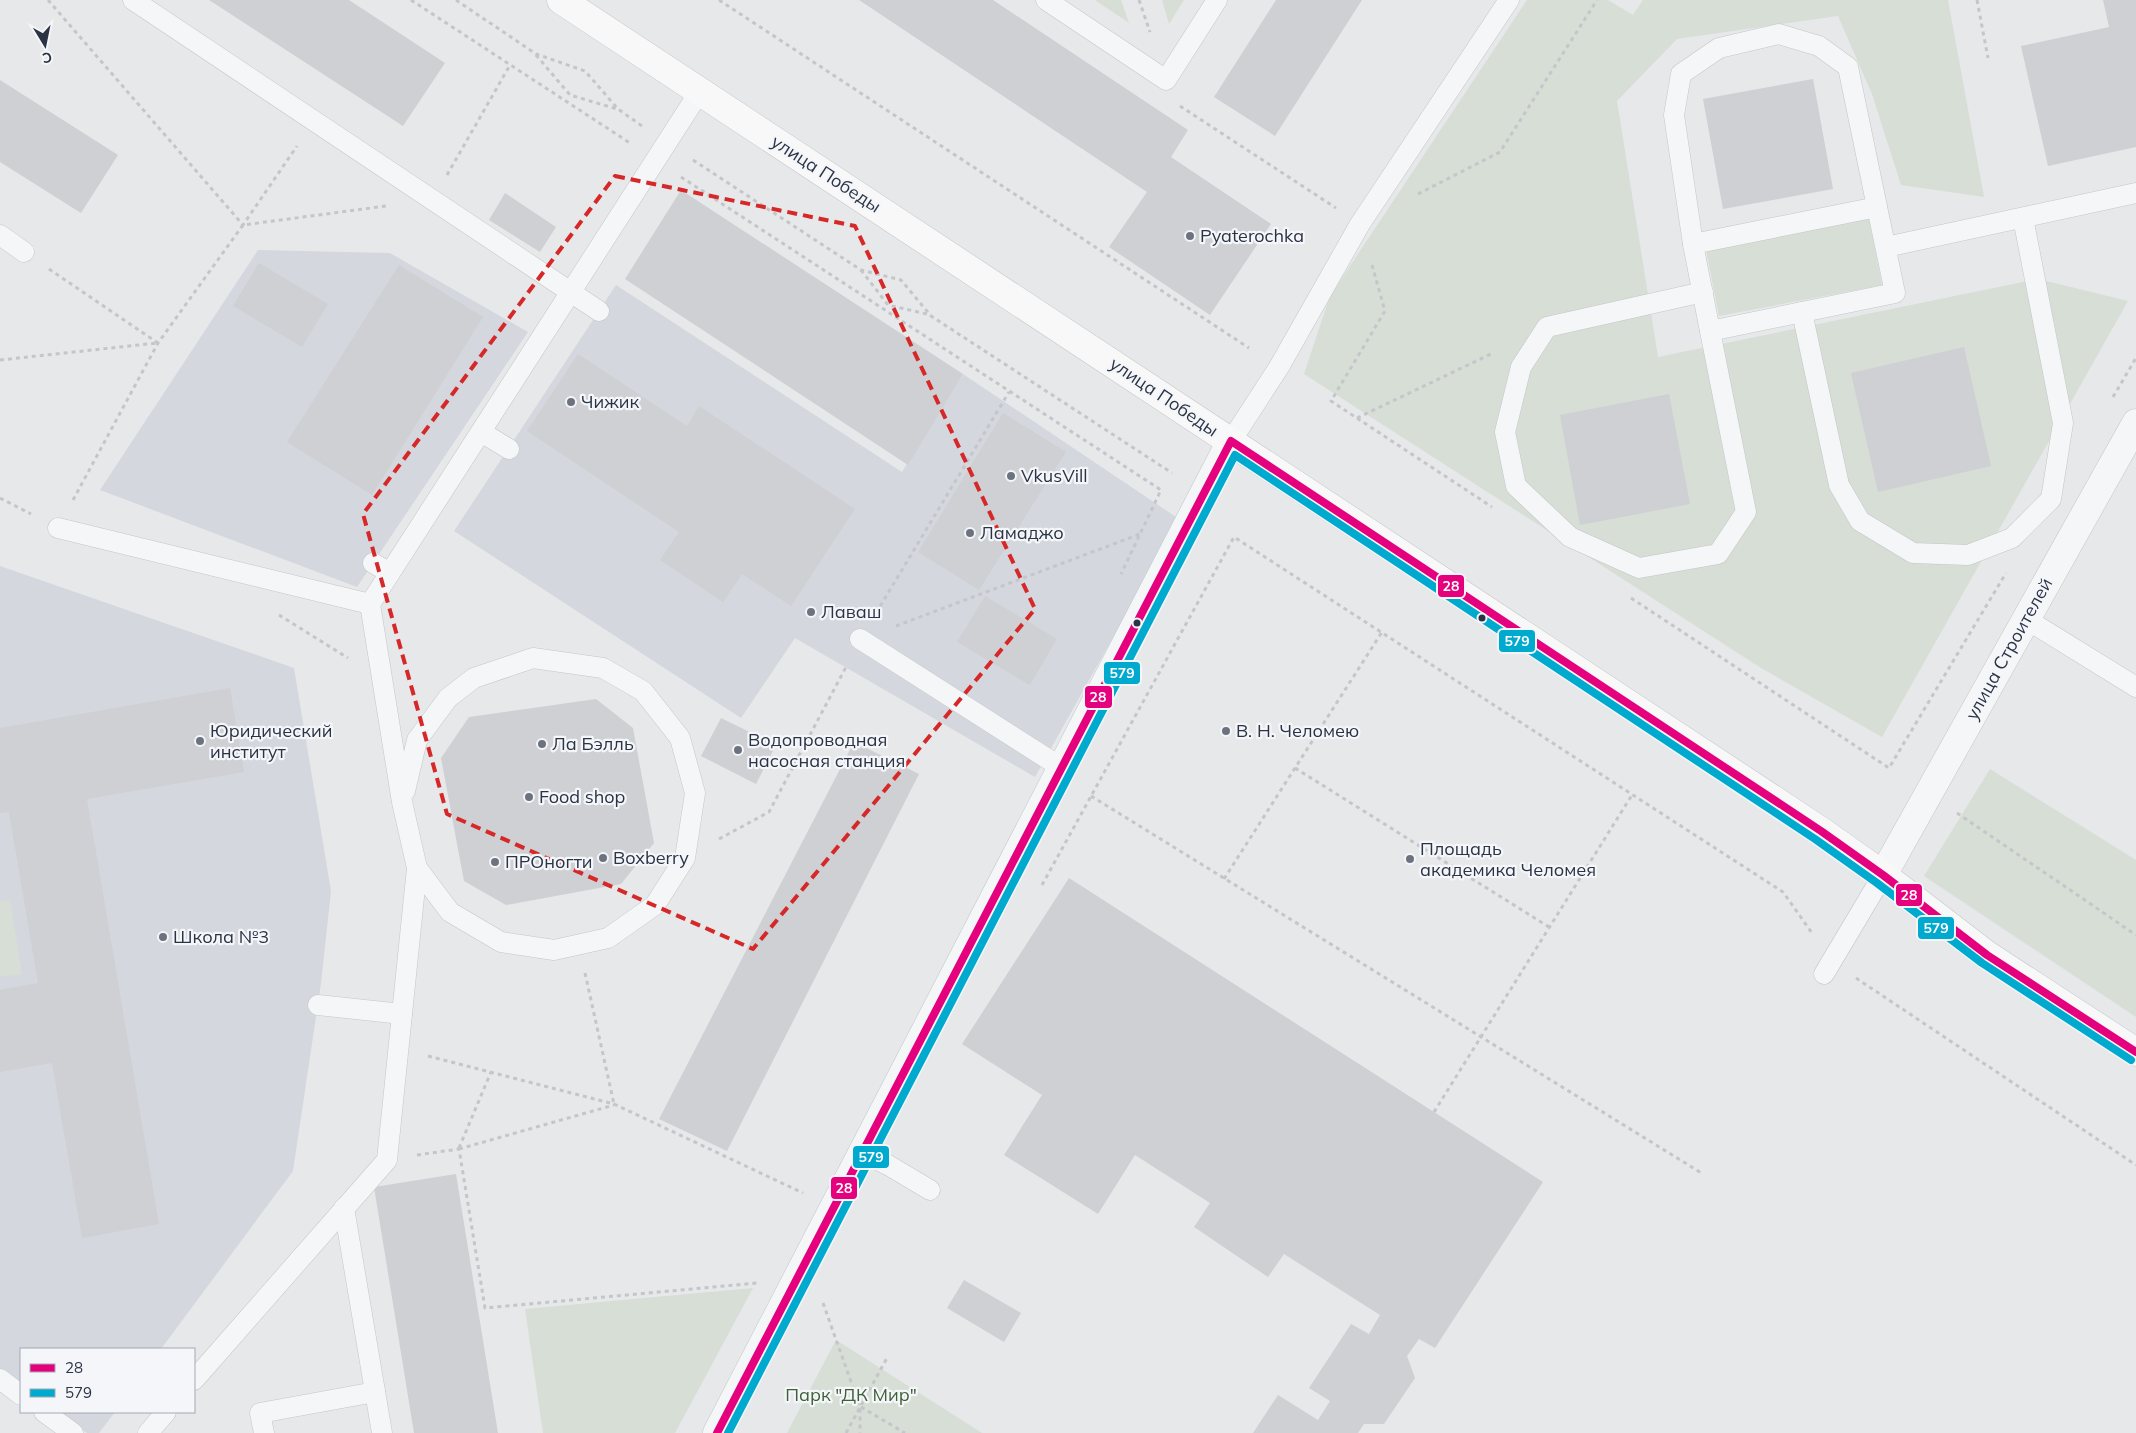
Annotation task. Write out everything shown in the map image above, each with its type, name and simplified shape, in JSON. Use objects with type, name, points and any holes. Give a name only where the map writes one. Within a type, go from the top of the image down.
[{"type":"street","name":"улица Победы","points":[[561,0],[1812,826],[1883,876],[1987,955],[2136,1052]]},
{"type":"street","name":"улица Строителей","points":[[1883,876],[2136,423]]},
{"type":"street","points":[[717,1433],[1231,442]]},
{"type":"lane","points":[[134,0],[599,311]]},
{"type":"lane","points":[[1046,0],[1166,80],[1217,0]]},
{"type":"lane","points":[[1231,442],[1279,367],[1360,224],[1509,0]]},
{"type":"lane","points":[[1703,292],[1547,327],[1521,367],[1505,432],[1516,486],[1570,537],[1639,568],[1718,554],[1746,512],[1710,332],[1703,292],[1693,244],[1674,115],[1681,74],[1719,48],[1779,34],[1819,46],[1848,67],[1895,293],[1710,332]]},
{"type":"lane","points":[[195,1379],[386,1160],[417,868],[402,802],[370,604],[382,568],[481,432],[700,91]]},
{"type":"lane","points":[[1886,248],[2136,193]]},
{"type":"lane","points":[[1693,244],[1877,207]]},
{"type":"lane","points":[[1802,312],[1839,485],[1860,521],[1913,552],[1968,555],[2012,538],[2052,499],[2063,423],[2023,218]]},
{"type":"lane","points":[[0,236],[24,252]]},
{"type":"lane","points":[[481,432],[509,449]]},
{"type":"lane","points":[[58,528],[370,604]]},
{"type":"lane","points":[[2026,619],[2136,686]]},
{"type":"lane","points":[[860,639],[1062,768]]},
{"type":"lane","points":[[402,802],[417,740],[448,698],[474,678],[533,658],[603,668],[643,691],[680,738],[695,793],[685,858],[656,905],[608,938],[554,950],[501,942],[450,912],[417,868]]},
{"type":"lane","points":[[1828,967],[1883,876]]},
{"type":"lane","points":[[318,1005],[402,1014]]},
{"type":"lane","points":[[862,1152],[930,1190]]},
{"type":"lane","points":[[344,1208],[382,1433]]},
{"type":"lane","points":[[0,1379],[20,1394]]},
{"type":"lane","points":[[264,1433],[260,1412],[375,1392]]},
{"type":"lane","points":[[45,1413],[73,1433]]},
{"type":"lane","points":[[148,1433],[165,1413]]},
{"type":"path","points":[[48,0],[243,225]]},
{"type":"path","points":[[411,0],[1009,392],[1162,490],[1141,533]]},
{"type":"path","points":[[456,0],[536,54],[585,71],[618,110],[861,270],[888,305],[931,316]]},
{"type":"path","points":[[719,0],[1249,348]]},
{"type":"path","points":[[1412,197],[1500,152],[1598,0]]},
{"type":"path","points":[[1976,0],[1988,58]]},
{"type":"path","points":[[536,54],[570,95],[618,110]]},
{"type":"path","points":[[243,225],[432,200],[510,65]]},
{"type":"path","points":[[1173,102],[1360,224],[1385,311],[1331,401]]},
{"type":"path","points":[[58,528],[158,343],[243,225],[314,121]]},
{"type":"path","points":[[24,252],[158,343]]},
{"type":"path","points":[[861,270],[901,280],[931,316],[1172,473]]},
{"type":"path","points":[[0,360],[158,343]]},
{"type":"path","points":[[1357,418],[1495,352]]},
{"type":"path","points":[[860,639],[1009,392]]},
{"type":"path","points":[[1234,537],[1783,892],[1828,967],[2136,1166]]},
{"type":"path","points":[[1224,879],[1382,632]]},
{"type":"path","points":[[1295,768],[1549,927]]},
{"type":"path","points":[[1434,1112],[1632,795]]},
{"type":"path","points":[[1091,796],[1703,1174]]},
{"type":"path","points":[[1949,807],[2136,935]]},
{"type":"path","points":[[579,944],[614,1104]]},
{"type":"path","points":[[491,1072],[459,1149],[485,1308],[758,1283],[762,1276]]},
{"type":"path","points":[[386,1160],[459,1149],[614,1104],[806,1195]]},
{"type":"path","points":[[821,1297],[860,1407],[860,1433]]},
{"type":"path","points":[[846,1433],[888,1358]]},
{"type":"path","points":[[860,1407],[905,1433]]},
{"type":"highlighted area","points":[[615,176],[855,226],[1035,609],[753,949],[447,814],[363,514]]},
{"type":"shaded area","points":[[258,250],[390,253],[528,332],[357,587],[100,490]]},
{"type":"shaded area","points":[[616,285],[902,472],[963,374],[1179,519],[1035,777],[795,638],[741,718],[454,531]]},
{"type":"shaded area","name":"Школа №3","points":[[0,566],[294,668],[331,891],[321,983],[293,1171],[162,1348],[20,1348],[20,1383],[0,1369]]},
{"type":"shaded area","points":[[59,1413],[114,1413],[99,1433],[87,1433]]},
{"type":"green space","points":[[1095,0],[1121,0],[1129,23]]},
{"type":"green space","points":[[1162,0],[1184,0],[1169,24]]},
{"type":"green space","points":[[1527,0],[1608,0],[1633,15],[1643,0],[1948,0],[1984,197],[1901,185],[1872,94],[1838,16],[1677,39],[1617,101],[1658,357],[2038,279],[2128,301],[1882,737],[1761,668],[1304,374],[1330,296]]},
{"type":"green space","points":[[1869,219],[1882,285],[1719,316],[1706,250]]},
{"type":"green space","points":[[1990,769],[2136,860],[2136,1017],[1924,876]]},
{"type":"green space","points":[[10,900],[22,974],[0,977],[0,901]]},
{"type":"green space","points":[[753,1288],[675,1433],[543,1433],[525,1309]]},
{"type":"green space","name":"Парк \"ДК Мир\"","points":[[836,1340],[982,1433],[787,1433]]},
{"type":"building","points":[[209,0],[349,0],[445,63],[403,126]]},
{"type":"building","points":[[859,0],[993,0],[1188,130],[1171,157],[1271,224],[1210,315],[1109,247],[1147,192]]},
{"type":"building","points":[[1276,0],[1362,0],[1275,136],[1214,97]]},
{"type":"building","points":[[2103,0],[2136,0],[2136,147],[2048,166],[2021,46],[2109,27]]},
{"type":"building","points":[[1813,79],[1833,189],[1723,209],[1703,99]]},
{"type":"building","points":[[0,80],[118,155],[81,213],[0,162]]},
{"type":"building","points":[[681,190],[963,374],[908,465],[625,279]]},
{"type":"building","points":[[505,193],[556,227],[540,252],[489,220]]},
{"type":"building","points":[[259,263],[328,304],[302,347],[233,306]]},
{"type":"building","points":[[399,265],[483,317],[372,495],[287,442]]},
{"type":"building","points":[[1964,347],[1991,466],[1878,492],[1851,373]]},
{"type":"building","points":[[578,354],[687,426],[699,406],[855,509],[791,606],[742,574],[723,602],[660,560],[679,532],[527,431]]},
{"type":"building","points":[[1669,394],[1690,504],[1580,525],[1560,415]]},
{"type":"building","points":[[1003,413],[1066,452],[979,590],[918,552]]},
{"type":"building","points":[[985,596],[1057,639],[1030,685],[957,642]]},
{"type":"building","points":[[230,688],[244,772],[87,799],[159,1224],[82,1238],[52,1063],[0,1072],[0,990],[38,983],[9,812],[0,813],[0,728]]},
{"type":"building","points":[[596,699],[633,728],[654,843],[621,884],[506,905],[464,881],[441,758],[469,717]]},
{"type":"building","name":"Водопроводная насосная станция","points":[[721,718],[776,745],[756,784],[701,756]]},
{"type":"building","points":[[854,742],[919,774],[727,1151],[659,1119]]},
{"type":"building","points":[[1069,878],[1543,1182],[1435,1348],[1419,1339],[1407,1356],[1415,1378],[1384,1424],[1364,1424],[1358,1433],[1253,1433],[1278,1395],[1318,1420],[1330,1401],[1309,1388],[1351,1324],[1369,1334],[1380,1315],[1284,1254],[1268,1277],[1194,1227],[1210,1203],[1135,1155],[1098,1214],[1004,1155],[1042,1095],[962,1044]]},
{"type":"building","points":[[456,1174],[498,1433],[414,1433],[374,1187]]},
{"type":"building","points":[[964,1280],[1021,1313],[1004,1342],[947,1308]]},
{"type":"transit line","name":"28","points":[[717,1433],[1231,441],[1821,831],[1883,875],[1987,955],[2136,1052]]},
{"type":"transit line","name":"579","points":[[728,1433],[1235,455],[1815,839],[1877,883],[1982,963],[2131,1060]]},
{"type":"place","name":"Pyaterochka","points":[[1190,236]]},
{"type":"place","name":"Чижик","points":[[571,402]]},
{"type":"place","name":"VkusVill","points":[[1011,476]]},
{"type":"place","name":"Ламаджо","points":[[970,533]]},
{"type":"place","name":"Лаваш","points":[[811,612]]},
{"type":"place","name":"В. Н. Челомею","points":[[1226,731]]},
{"type":"place","name":"Юридический институт","points":[[200,741]]},
{"type":"place","name":"Ла Бэлль","points":[[542,744]]},
{"type":"place","name":"Водопроводная насосная станция","points":[[738,750]]},
{"type":"place","name":"Food shop","points":[[529,797]]},
{"type":"place","name":"Boxberry","points":[[603,858]]},
{"type":"place","name":"Площадь академика Челомея","points":[[1410,859]]},
{"type":"place","name":"ПРОногти","points":[[495,862]]},
{"type":"place","name":"Школа №3","points":[[163,937]]}]
